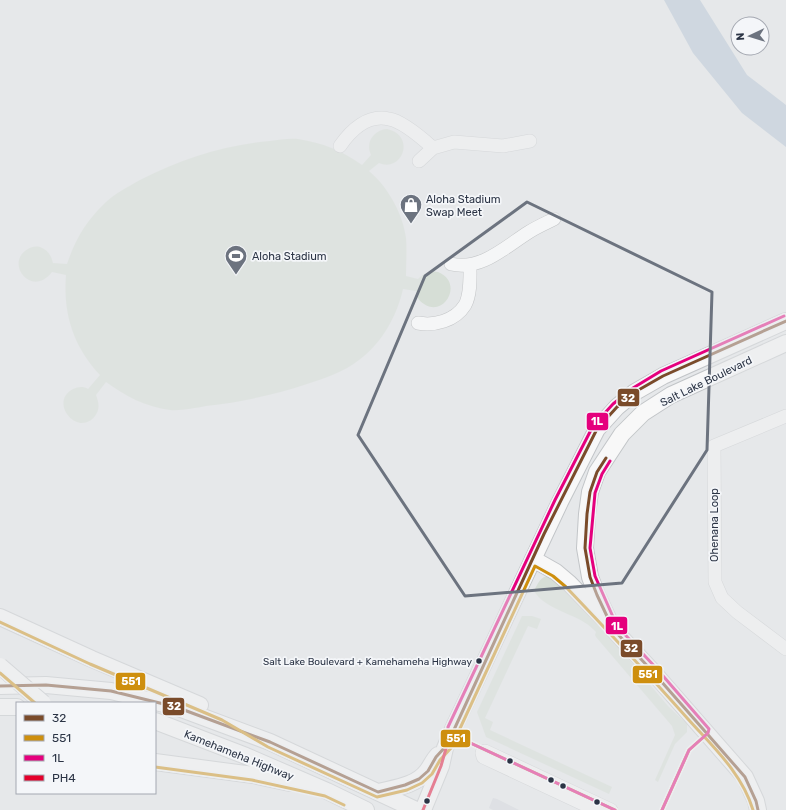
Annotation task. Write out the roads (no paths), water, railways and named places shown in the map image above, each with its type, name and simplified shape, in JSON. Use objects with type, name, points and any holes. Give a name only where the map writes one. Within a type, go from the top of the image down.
[{"type":"main road","name":"Salt Lake Boulevard","points":[[423,810],[441,766],[446,745],[533,559],[587,446],[597,429],[617,407],[634,392],[663,376],[786,321]]},
{"type":"main road","name":"Salt Lake Boulevard","points":[[758,810],[756,801],[745,778],[653,672],[613,629],[590,577],[585,548],[590,492],[597,472],[622,434],[644,413],[671,395],[786,343]]},
{"type":"main road","points":[[533,559],[556,572],[569,583],[613,629]]},
{"type":"main road","points":[[0,617],[92,659],[224,716],[270,742]]},
{"type":"main road","points":[[0,666],[42,702]]},
{"type":"main road","name":"Kamehameha Highway","points":[[0,686],[46,685],[111,690],[154,702]]},
{"type":"main road","name":"Kamehameha Highway","points":[[156,702],[176,708],[270,742],[416,810]]},
{"type":"main road","points":[[0,708],[16,707]]},
{"type":"main road","name":"Kamehameha Highway","points":[[156,721],[246,756],[366,810]]},
{"type":"main road","points":[[378,792],[405,785],[421,778],[428,771],[436,757],[446,745]]},
{"type":"main road","points":[[156,762],[252,775],[327,792]]},
{"type":"street","points":[[340,146],[348,134],[366,121],[390,119],[413,131],[433,148]]},
{"type":"street","points":[[419,161],[433,148],[454,142],[503,146],[530,140]]},
{"type":"street","points":[[451,264],[470,265],[491,257],[507,249],[528,233],[554,219]]},
{"type":"street","points":[[418,323],[429,325],[441,322],[454,316],[465,305],[468,292],[470,265]]},
{"type":"street","name":"Ohenana Loop","points":[[786,416],[714,446],[714,582],[722,598],[737,612],[786,649]]},
{"type":"street","points":[[596,810],[483,757],[482,753],[485,751],[611,810]]},
{"type":"water","points":[[664,0],[700,0],[730,48],[730,56],[735,56],[747,75],[786,105],[786,147],[742,113],[693,53]]},
{"type":"place","name":"Aloha Stadium Swap Meet","points":[[411,224]]},
{"type":"place","name":"Aloha Stadium","points":[[236,276]]},
{"type":"place","name":"Salt Lake Boulevard + Kamehameha Highway","points":[[479,661]]}]
